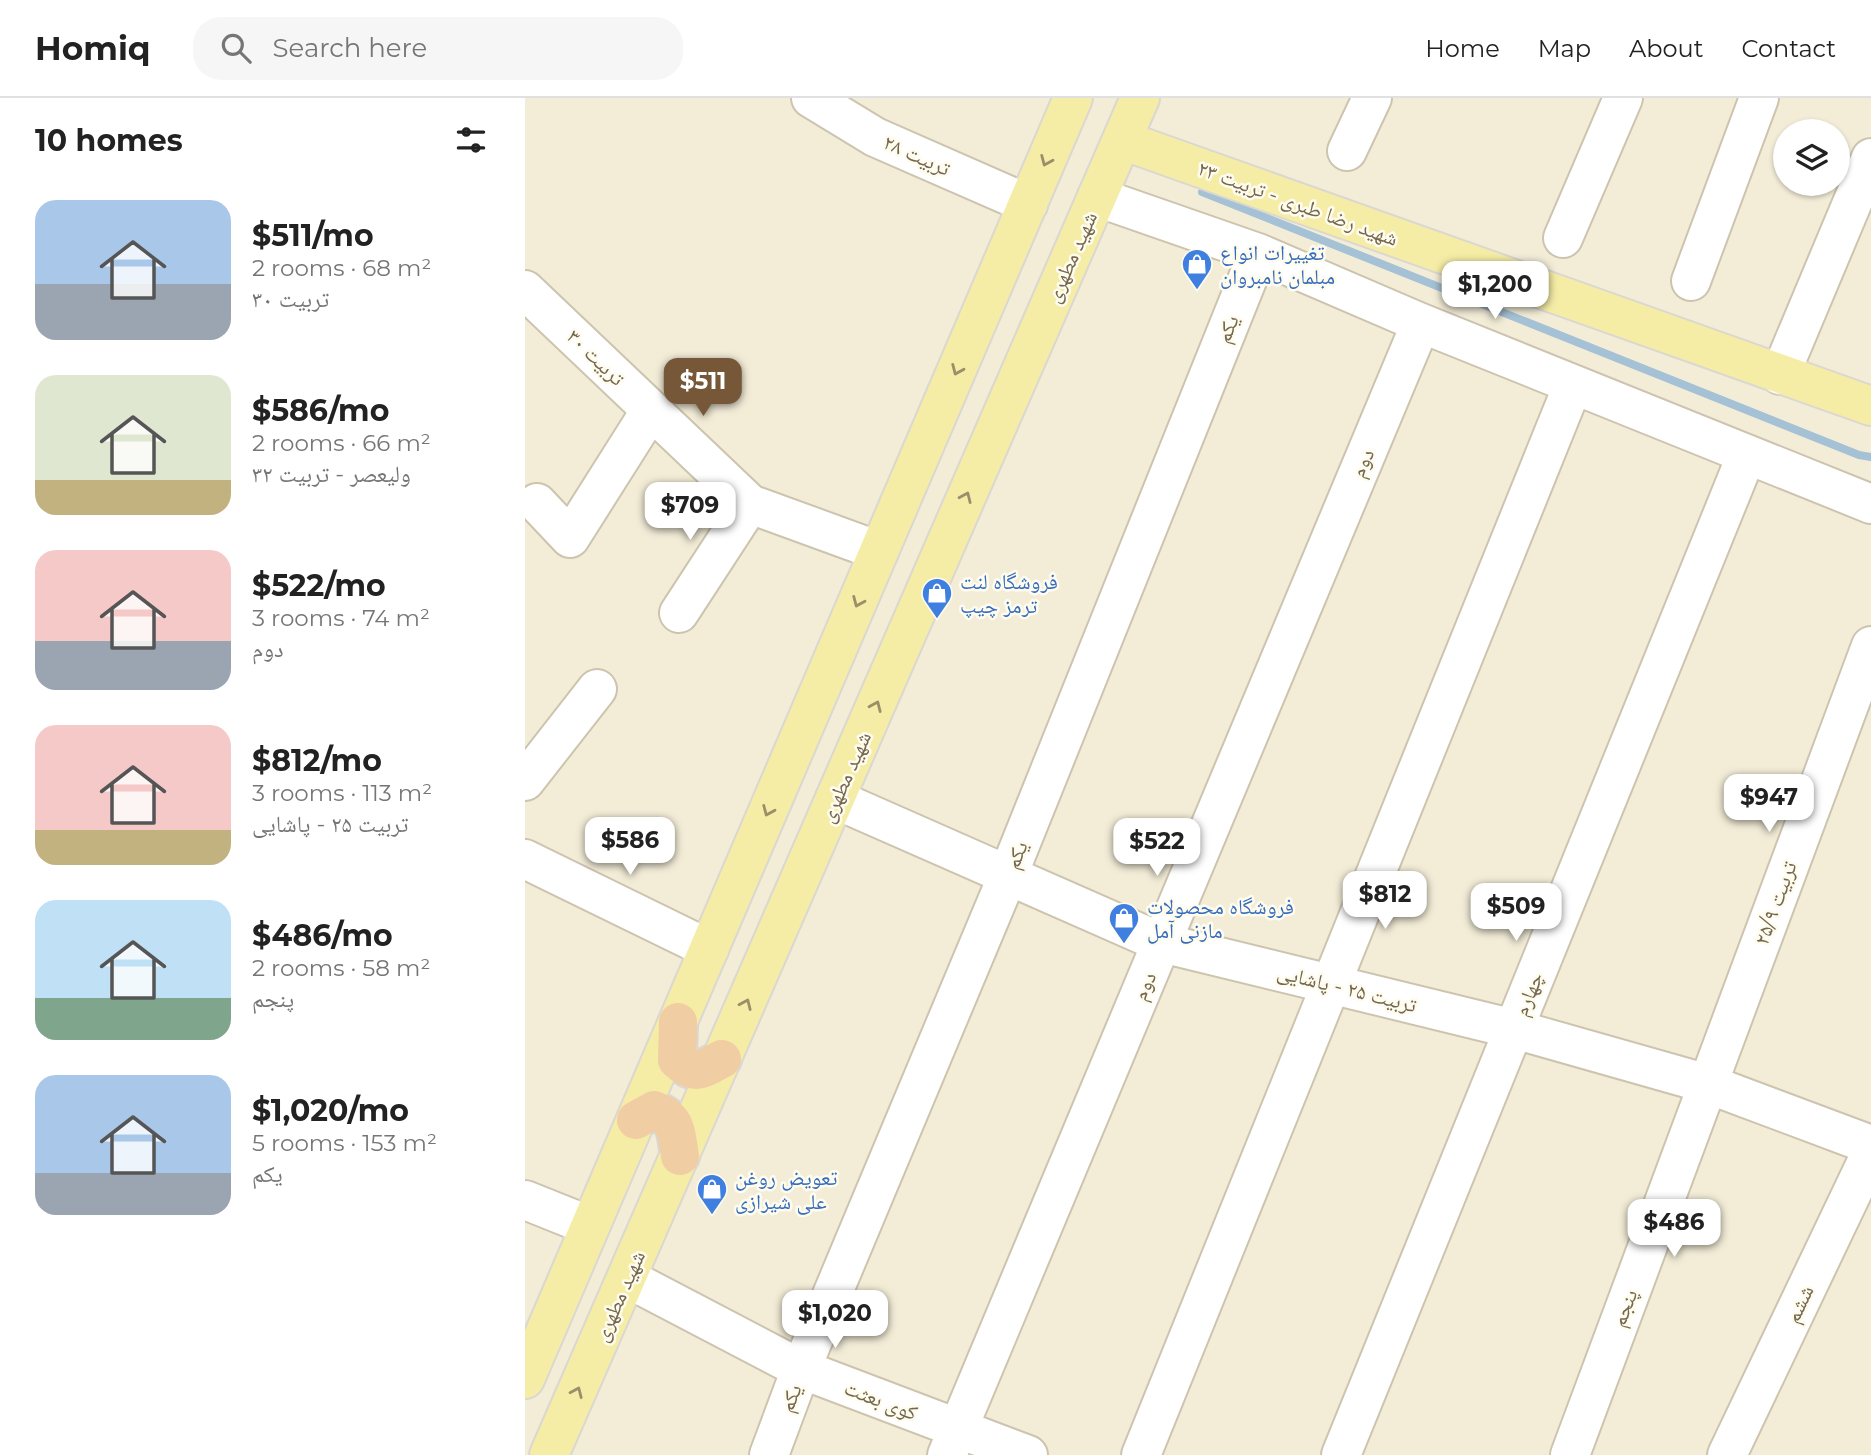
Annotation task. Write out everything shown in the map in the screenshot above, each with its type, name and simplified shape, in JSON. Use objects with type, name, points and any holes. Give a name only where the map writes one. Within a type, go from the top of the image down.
[{"type":"highway","points":[[678,1022],[677,1060],[686,1069],[700,1071],[722,1059]]},
{"type":"highway","points":[[636,1120],[654,1111],[666,1115],[675,1126],[680,1156]]},
{"type":"main road","points":[[525,1379],[1073,98]]},
{"type":"main road","name":"شهید مطهری","points":[[549,1455],[1140,98]]},
{"type":"main road","name":"شهید رضا طبری - تربیت ۲۳","points":[[1122,140],[1871,405]]},
{"type":"street","name":"تربیت ۲۸","points":[[811,98],[875,137],[1028,204]]},
{"type":"street","points":[[1347,151],[1371,98]]},
{"type":"street","points":[[1563,238],[1623,98]]},
{"type":"street","points":[[1691,281],[1759,98]]},
{"type":"street","points":[[1780,375],[1871,159]]},
{"type":"street","points":[[1097,197],[1258,253],[1421,323],[1871,504]]},
{"type":"street","name":"یکم","points":[[769,1455],[801,1369],[1008,875],[1258,253]]},
{"type":"street","name":"تربیت ۳۰","points":[[525,290],[750,503],[879,551]]},
{"type":"street","name":"دوم","points":[[953,1442],[1421,323]]},
{"type":"street","points":[[1141,1455],[1573,385]]},
{"type":"street","points":[[537,503],[570,538],[651,410]]},
{"type":"street","name":"چهارم","points":[[1341,1455],[1747,454]]},
{"type":"street","points":[[679,612],[750,503]]},
{"type":"street","name":"تربیت ۲۵/۹","points":[[1723,1043],[1871,646]]},
{"type":"street","points":[[525,781],[597,689]]},
{"type":"street","name":"تربیت ۲۵ - پاشایی","points":[[835,799],[1162,943],[1514,1029],[1708,1084],[1871,1146]]},
{"type":"street","points":[[525,859],[709,949]]},
{"type":"street","name":"پنجم","points":[[1570,1455],[1723,1043]]},
{"type":"street","name":"ششم","points":[[1727,1455],[1871,1153]]},
{"type":"street","points":[[525,1200],[590,1226]]},
{"type":"street","name":"کوی بعثت","points":[[627,1278],[801,1369],[953,1442],[1028,1455]]},
{"type":"shaded area","points":[[525,98],[1871,98],[1871,1455],[525,1455]]},
{"type":"waterway","points":[[1202,192],[1859,455],[1871,457]]},
{"type":"place","name":"تغییرات انواع مبلمان نامبروان","points":[[1197,291]]},
{"type":"place","name":"فروشگاه لنت ترمز چیپ","points":[[937,620]]},
{"type":"place","name":"فروشگاه محصولات مازنی آمل","points":[[1124,945]]},
{"type":"place","name":"تعویض روغن علی شیرازی","points":[[712,1216]]}]
